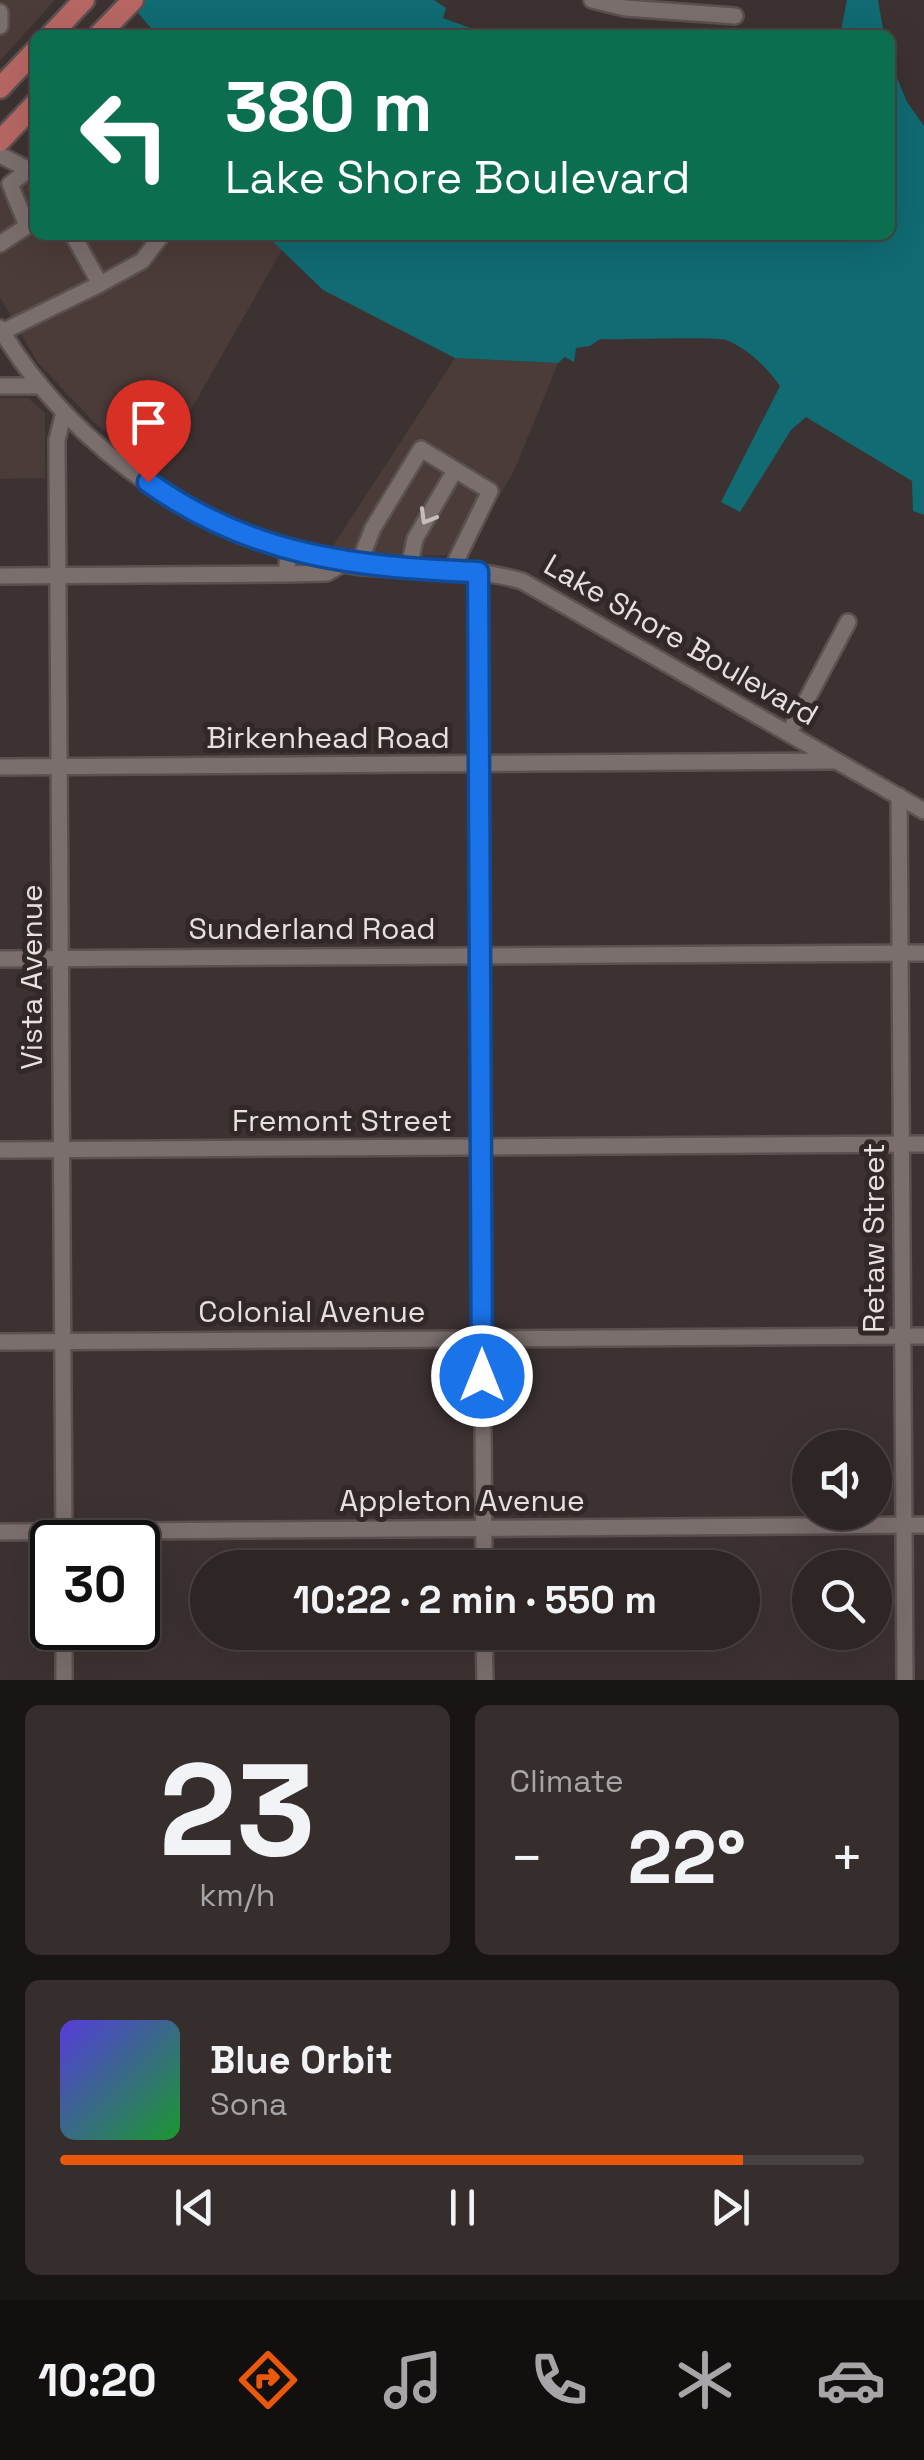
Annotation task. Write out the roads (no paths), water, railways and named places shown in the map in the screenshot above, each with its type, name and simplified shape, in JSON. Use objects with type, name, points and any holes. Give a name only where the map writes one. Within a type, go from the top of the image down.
[{"type":"main road","points":[[55,30],[84,0]]},
{"type":"main road","points":[[105,30],[126,7]]},
{"type":"main road","points":[[0,88],[30,56]]},
{"type":"main road","points":[[0,141],[30,109]]},
{"type":"street","points":[[592,0],[625,8],[686,5],[734,16]]},
{"type":"street","points":[[0,12],[0,26]]},
{"type":"street","points":[[0,154],[30,167]]},
{"type":"street","points":[[0,244],[28,226],[10,184],[30,172]]},
{"type":"street","points":[[76,240],[100,284]]},
{"type":"street","points":[[1,330],[142,261],[158,240]]},
{"type":"street","name":"Lake Shore Boulevard","points":[[1,330],[40,386],[64,412],[164,494],[222,524],[290,549],[351,565],[478,572],[522,581],[557,597],[924,811]]},
{"type":"street","points":[[0,386],[40,386]]},
{"type":"street","name":"Vista Avenue","points":[[64,412],[56,440],[64,1520]]},
{"type":"street","points":[[0,576],[286,574],[327,572],[351,565],[421,450],[490,492],[451,571]]},
{"type":"street","points":[[410,569],[415,539],[455,470]]},
{"type":"street","points":[[286,574],[290,549]]},
{"type":"street","points":[[478,572],[484,1550]]},
{"type":"street","points":[[789,733],[848,622]]},
{"type":"street","name":"Birkenhead Road","points":[[0,767],[837,761]]},
{"type":"street","name":"Retaw Street","points":[[899,796],[905,1680]]},
{"type":"street","name":"Sunderland Road","points":[[0,959],[924,953]]},
{"type":"street","name":"Fremont Street","points":[[0,1150],[924,1144]]},
{"type":"street","name":"Colonial Avenue","points":[[0,1342],[924,1336]]},
{"type":"street","name":"Appleton Avenue","points":[[160,1535],[924,1525]]},
{"type":"street","name":"Appleton Avenue","points":[[0,1532],[30,1534]]},
{"type":"street","points":[[64,1650],[64,1680]]},
{"type":"street","points":[[484,1650],[485,1680]]},
{"type":"water","points":[[127,0],[434,0],[446,8],[443,18],[475,30],[153,30]]},
{"type":"water","points":[[847,0],[878,0],[883,30],[841,30]]},
{"type":"water","points":[[895,73],[907,102],[924,126],[924,515],[913,511],[912,481],[806,417],[791,430],[740,512],[721,502],[780,386],[756,359],[726,340],[600,339],[590,346],[576,348],[574,362],[565,357],[558,363],[455,358],[323,290],[271,240],[895,240]]}]
